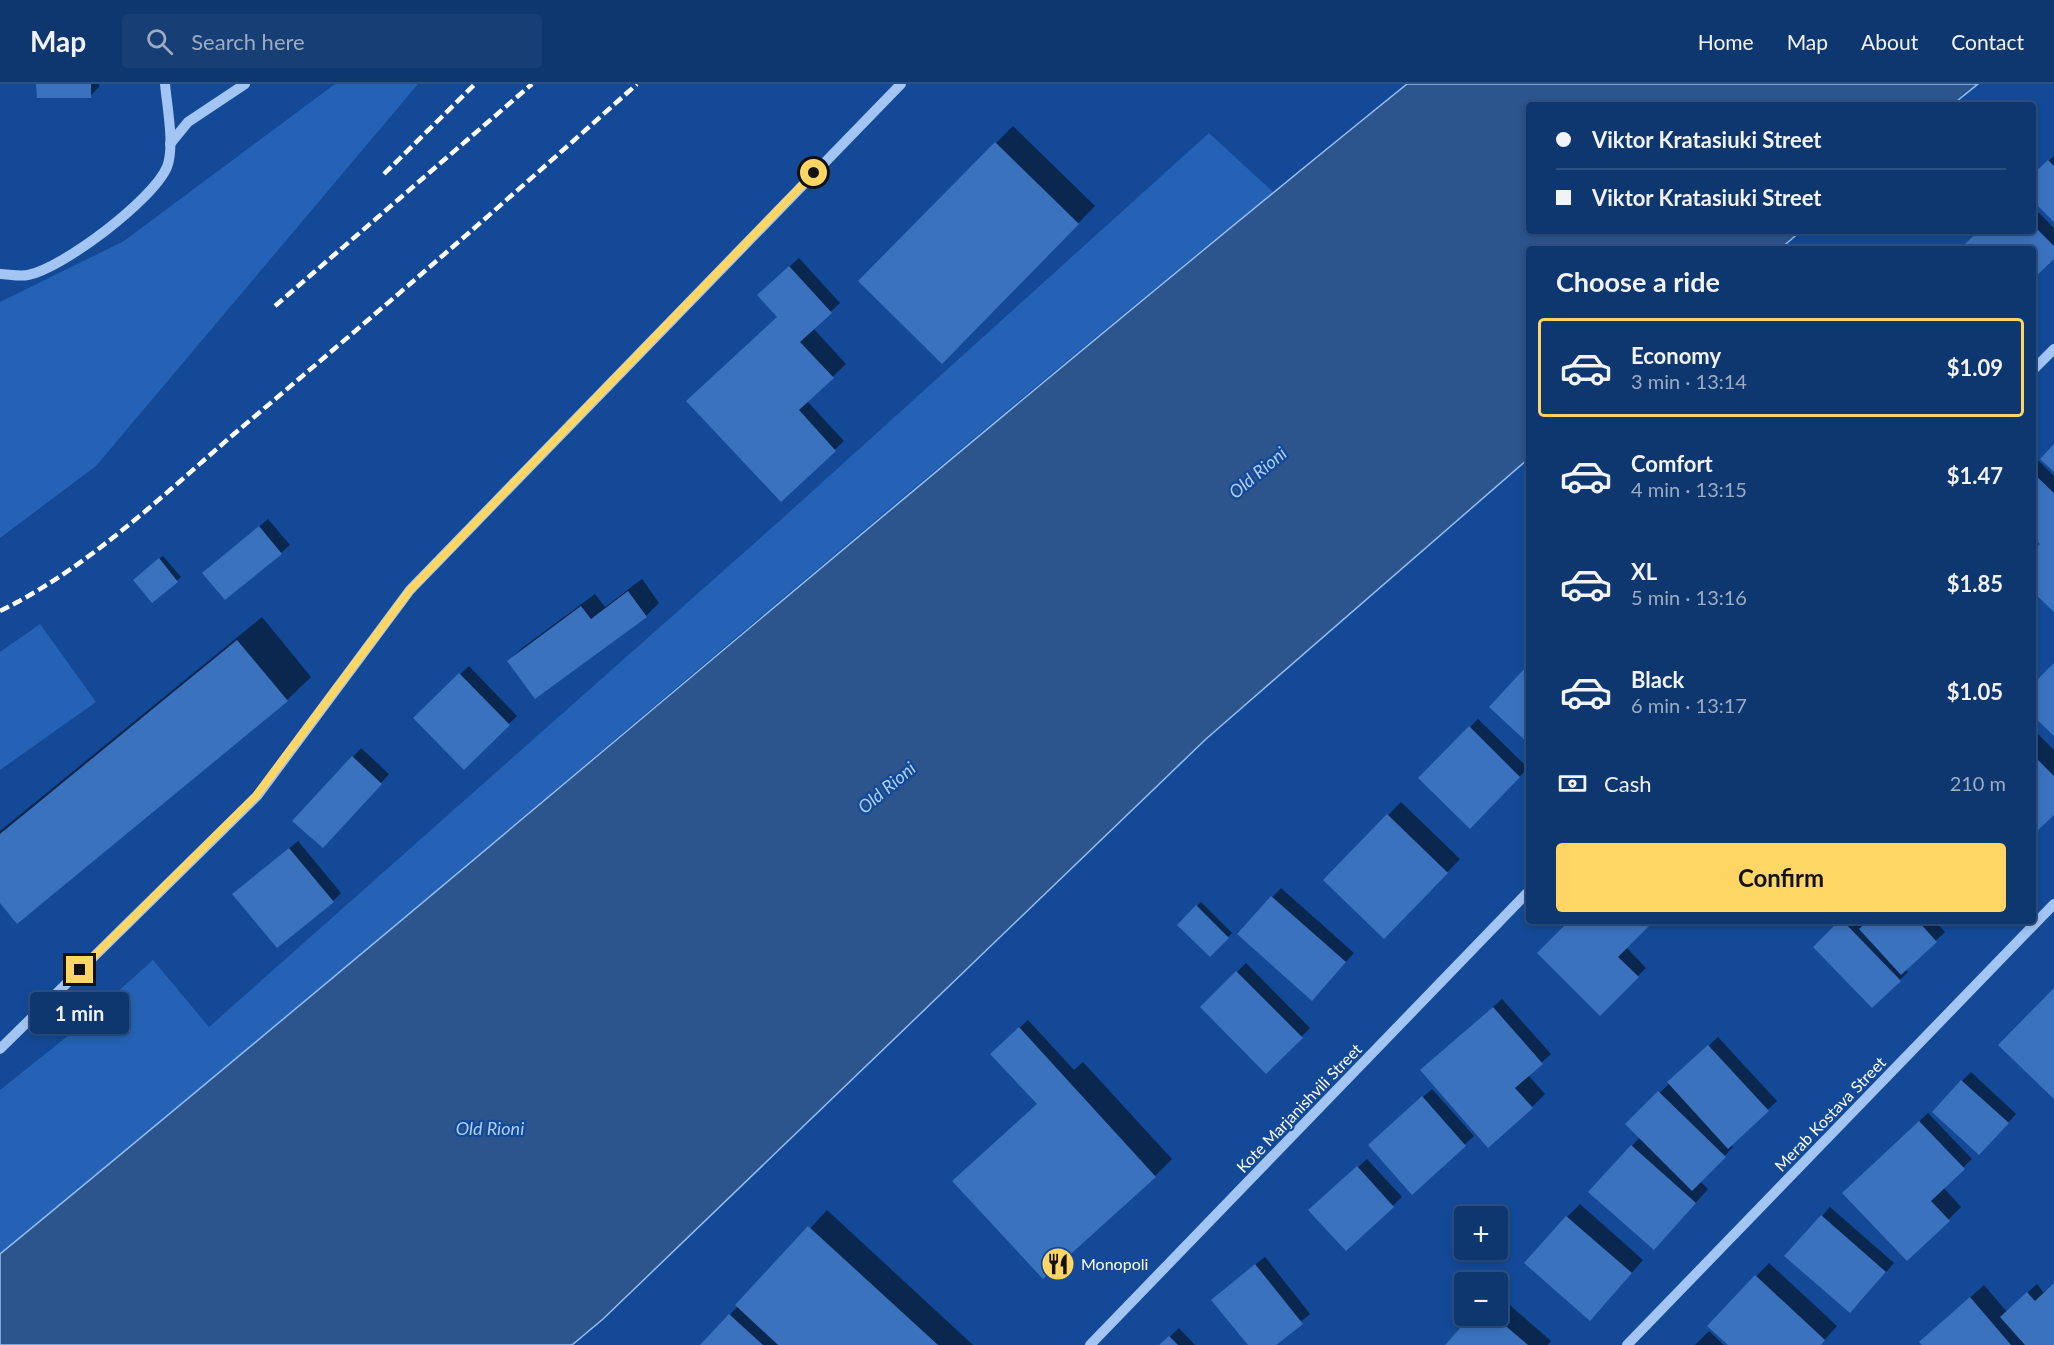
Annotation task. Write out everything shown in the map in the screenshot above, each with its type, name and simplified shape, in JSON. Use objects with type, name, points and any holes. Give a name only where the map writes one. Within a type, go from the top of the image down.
[{"type":"street","points":[[0,274],[28,275],[75,253],[142,201],[167,166],[170,144],[165,84]]},
{"type":"street","points":[[170,144],[188,122],[245,84]]},
{"type":"street","points":[[0,1049],[256,796],[410,590],[901,84]]},
{"type":"street","points":[[2036,367],[2054,349]]},
{"type":"street","name":"Kote Marjanishvili Street","points":[[1090,1345],[1526,894]]},
{"type":"street","name":"Merab Kostava Street","points":[[2036,923],[2054,904]]},
{"type":"street","name":"Merab Kostava Street","points":[[1627,1345],[2035,924]]},
{"type":"shaded area","points":[[335,84],[418,84],[96,466],[0,538],[0,302],[124,241]]},
{"type":"shaded area","points":[[1209,133],[1273,192],[953,455],[319,989],[0,1254],[0,1090],[69,1035],[153,960],[209,1027],[785,516]]},
{"type":"shaded area","points":[[40,624],[96,702],[0,770],[0,652]]},
{"type":"water","name":"Old Rioni","points":[[1407,84],[1978,84],[1956,102],[1526,102],[1526,234],[1798,234],[1784,246],[1526,246],[1526,461],[1206,739],[603,1319],[572,1345],[0,1345],[0,1254],[1229,229]]},
{"type":"building","points":[[36,84],[91,84],[91,98],[37,98]]},
{"type":"building","points":[[995,142],[1079,224],[942,364],[858,281]]},
{"type":"building","points":[[2048,160],[2054,166],[2054,222],[2036,204],[2036,171]]},
{"type":"building","points":[[2036,228],[2054,246],[2054,259],[2036,276],[2036,246],[1967,246],[1965,244],[1975,234],[2036,234]]},
{"type":"building","points":[[789,266],[832,313],[800,342],[834,378],[799,410],[836,451],[781,502],[686,401],[777,317],[757,295]]},
{"type":"building","points":[[2054,444],[2054,472],[2040,459]]},
{"type":"building","points":[[2036,476],[2054,493],[2054,612],[2036,595],[2036,548],[2040,544],[2036,540]]},
{"type":"building","points":[[259,526],[282,554],[225,600],[202,573]]},
{"type":"building","points":[[159,558],[178,582],[152,603],[133,580]]},
{"type":"building","points":[[628,591],[647,617],[535,699],[507,661],[581,606],[591,619]]},
{"type":"building","points":[[237,640],[288,701],[17,924],[0,903],[0,834]]},
{"type":"building","points":[[2054,663],[2054,736],[2036,719],[2036,681]]},
{"type":"building","points":[[1526,667],[1526,741],[1489,707]]},
{"type":"building","points":[[459,673],[510,725],[464,770],[413,718]]},
{"type":"building","points":[[1469,726],[1520,777],[1470,829],[1418,778]]},
{"type":"building","points":[[352,756],[382,784],[323,848],[292,821]]},
{"type":"building","points":[[2036,758],[2054,776],[2054,815],[2036,832]]},
{"type":"building","points":[[1387,814],[1448,873],[1384,939],[1323,880]]},
{"type":"building","points":[[289,848],[334,902],[277,948],[232,894]]},
{"type":"building","points":[[1271,896],[1346,962],[1312,1001],[1237,934]]},
{"type":"building","points":[[1196,905],[1229,938],[1210,957],[1177,925]]},
{"type":"building","points":[[1566,924],[1651,924],[1618,957],[1639,977],[1600,1016],[1537,953]]},
{"type":"building","points":[[1836,924],[1846,924],[1901,981],[1872,1008],[1813,947]]},
{"type":"building","points":[[1865,924],[1921,924],[1937,942],[1901,975],[1859,929]]},
{"type":"building","points":[[1236,971],[1303,1038],[1266,1074],[1200,1007]]},
{"type":"building","points":[[2054,988],[2054,1099],[1998,1045]]},
{"type":"building","points":[[1493,1007],[1543,1064],[1515,1088],[1533,1108],[1488,1148],[1420,1070]]},
{"type":"building","points":[[1019,1027],[1156,1177],[1043,1279],[952,1181],[1037,1104],[990,1054]]},
{"type":"building","points":[[1708,1045],[1769,1111],[1728,1149],[1667,1082]]},
{"type":"building","points":[[1961,1080],[2009,1123],[1979,1155],[1932,1112]]},
{"type":"building","points":[[1658,1091],[1726,1157],[1692,1191],[1625,1124]]},
{"type":"building","points":[[1422,1096],[1466,1146],[1412,1195],[1368,1145]]},
{"type":"building","points":[[1919,1121],[1965,1169],[1931,1201],[1950,1221],[1907,1261],[1842,1193]]},
{"type":"building","points":[[1631,1145],[1696,1203],[1654,1250],[1588,1192]]},
{"type":"building","points":[[1357,1166],[1394,1207],[1346,1251],[1308,1210]]},
{"type":"building","points":[[1821,1215],[1886,1272],[1850,1313],[1784,1256]]},
{"type":"building","points":[[1566,1216],[1632,1273],[1590,1321],[1524,1263]]},
{"type":"building","points":[[808,1226],[938,1345],[778,1345],[735,1305]]},
{"type":"building","points":[[1255,1264],[1303,1324],[1276,1345],[1248,1345],[1211,1300]]},
{"type":"building","points":[[1755,1275],[1825,1340],[1821,1345],[1728,1345],[1707,1326]]},
{"type":"building","points":[[2054,1283],[2054,1345],[2025,1345],[2000,1317],[2027,1292],[2035,1301]]},
{"type":"building","points":[[1970,1297],[2011,1345],[1922,1345],[1919,1342]]},
{"type":"building","points":[[729,1314],[763,1345],[700,1345]]},
{"type":"building","points":[[1462,1326],[1506,1326],[1528,1345],[1445,1345]]},
{"type":"building","points":[[1169,1336],[1178,1345],[1159,1345]]},
{"type":"railway","points":[[384,174],[475,84]]},
{"type":"railway","points":[[275,306],[532,84]]},
{"type":"railway","points":[[0,611],[65,573],[126,527],[440,258],[637,84]]},
{"type":"place","name":"Monopoli","points":[[1058,1264]]},
{"type":"route","points":[[80,970],[256,796],[410,590],[814,173]]}]
